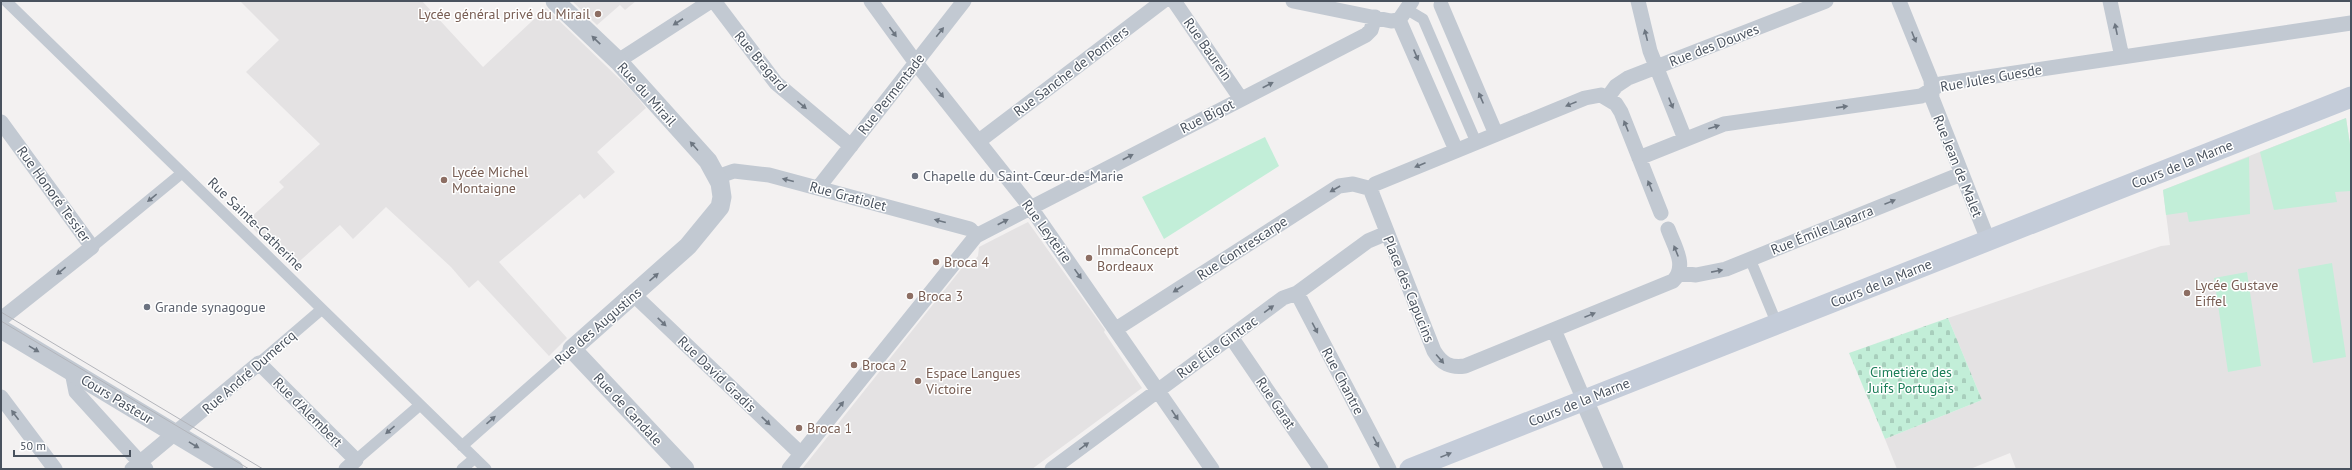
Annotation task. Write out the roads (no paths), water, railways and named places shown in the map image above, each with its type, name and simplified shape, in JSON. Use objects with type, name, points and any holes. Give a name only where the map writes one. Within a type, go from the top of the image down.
[{"type":"main road","name":"Cours de la Marne","points":[[1411,469],[2351,97]]},
{"type":"street","name":"Rue Sainte-Catherine","points":[[6,1],[486,469]]},
{"type":"street","name":"Rue du Mirail","points":[[555,1],[618,61],[708,161],[717,177],[722,197]]},
{"type":"street","points":[[618,61],[711,1]]},
{"type":"street","name":"Rue Bragard","points":[[714,1],[776,83],[851,146]]},
{"type":"street","name":"Rue Leyteire","points":[[871,1],[916,63],[1031,208],[1212,469]]},
{"type":"street","name":"Rue Permentade","points":[[818,188],[964,1]]},
{"type":"street","name":"Rue Sanche de Pomiers","points":[[979,141],[1163,1]]},
{"type":"street","name":"Rue Baurein","points":[[1174,1],[1241,98]]},
{"type":"street","points":[[1293,1],[1375,17],[1406,10],[1423,19],[1476,142]]},
{"type":"street","points":[[1638,1],[1650,51],[1685,139]]},
{"type":"street","name":"Rue des Douves","points":[[1608,97],[1616,86],[1628,78],[1826,1]]},
{"type":"street","name":"Rue Jean de Malet","points":[[1899,1],[1930,80],[1932,98],[1988,240]]},
{"type":"street","points":[[2110,1],[2122,57]]},
{"type":"street","points":[[1440,2],[1496,134]]},
{"type":"street","points":[[1406,10],[1456,150]]},
{"type":"street","name":"Rue Bigot","points":[[976,236],[1241,98],[1366,35],[1371,30],[1375,17]]},
{"type":"street","name":"Rue Jules Guesde","points":[[1639,158],[1724,124],[1921,96],[1941,84],[2351,23]]},
{"type":"street","points":[[1372,188],[1375,184],[1593,95],[1608,97],[1621,112],[1661,213]]},
{"type":"street","name":"Rue Honoré Tessier","points":[[1,122],[92,247]]},
{"type":"street","name":"Rue Gratiolet","points":[[717,177],[734,172],[769,175],[970,230],[976,236]]},
{"type":"street","points":[[1,319],[182,173]]},
{"type":"street","name":"Rue Émile Laparra","points":[[1679,273],[1696,275],[1717,271],[1962,174]]},
{"type":"street","name":"Rue Contrescarpe","points":[[1116,329],[1339,186],[1353,184],[1372,188]]},
{"type":"street","name":"Place des Capucins","points":[[1372,188],[1371,194],[1434,351],[1440,361],[1447,366],[1465,366],[1673,281],[1679,273]]},
{"type":"street","name":"Rue des Augustins","points":[[462,446],[688,246],[720,207],[722,197]]},
{"type":"street","points":[[1668,229],[1680,259],[1679,273]]},
{"type":"street","name":"Rue Élie Gintrac","points":[[1052,469],[1283,298],[1297,293],[1368,240],[1387,233]]},
{"type":"street","points":[[789,469],[976,236]]},
{"type":"street","points":[[1750,259],[1777,324]]},
{"type":"street","name":"Rue Chantre","points":[[1297,293],[1389,469]]},
{"type":"street","name":"Rue David Gradis","points":[[634,295],[801,454]]},
{"type":"street","name":"Rue André Dumercq","points":[[139,467],[175,434],[322,309]]},
{"type":"street","name":"Cours Pasteur","points":[[1,329],[234,469]]},
{"type":"street","points":[[1554,330],[1614,469]]},
{"type":"street","name":"Rue Garat","points":[[1231,337],[1321,469]]},
{"type":"street","name":"Rue de Candale","points":[[572,349],[685,469]]},
{"type":"street","name":"Rue d'Alembert","points":[[259,363],[351,464]]},
{"type":"street","points":[[72,372],[76,392],[139,467]]},
{"type":"street","points":[[1,397],[55,469]]},
{"type":"street","points":[[351,464],[420,405]]},
{"type":"street","points":[[462,469],[475,458]]},
{"type":"tram line","points":[[1,312],[263,469]]},
{"type":"tram line","points":[[1,321],[249,469]]},
{"type":"place","name":"Lycée général privé du Mirail","points":[[598,14]]},
{"type":"place","name":"Chapelle du Saint-Cœur-de-Marie","points":[[915,176]]},
{"type":"place","name":"Lycée Michel Montaigne","points":[[444,180]]},
{"type":"place","name":"ImmaConcept Bordeaux","points":[[1089,258]]},
{"type":"place","name":"Broca 4","points":[[936,262]]},
{"type":"place","name":"Lycée Gustave Eiffel","points":[[2187,293]]},
{"type":"place","name":"Broca 3","points":[[910,296]]},
{"type":"place","name":"Grande synagogue","points":[[147,307]]},
{"type":"place","name":"Broca 2","points":[[854,365]]},
{"type":"place","name":"Espace Langues Victoire","points":[[918,381]]},
{"type":"place","name":"Broca 1","points":[[799,428]]},
{"type":"park label","name":"Cimetière des Juifs Portugais","points":[[1911,380]]}]
